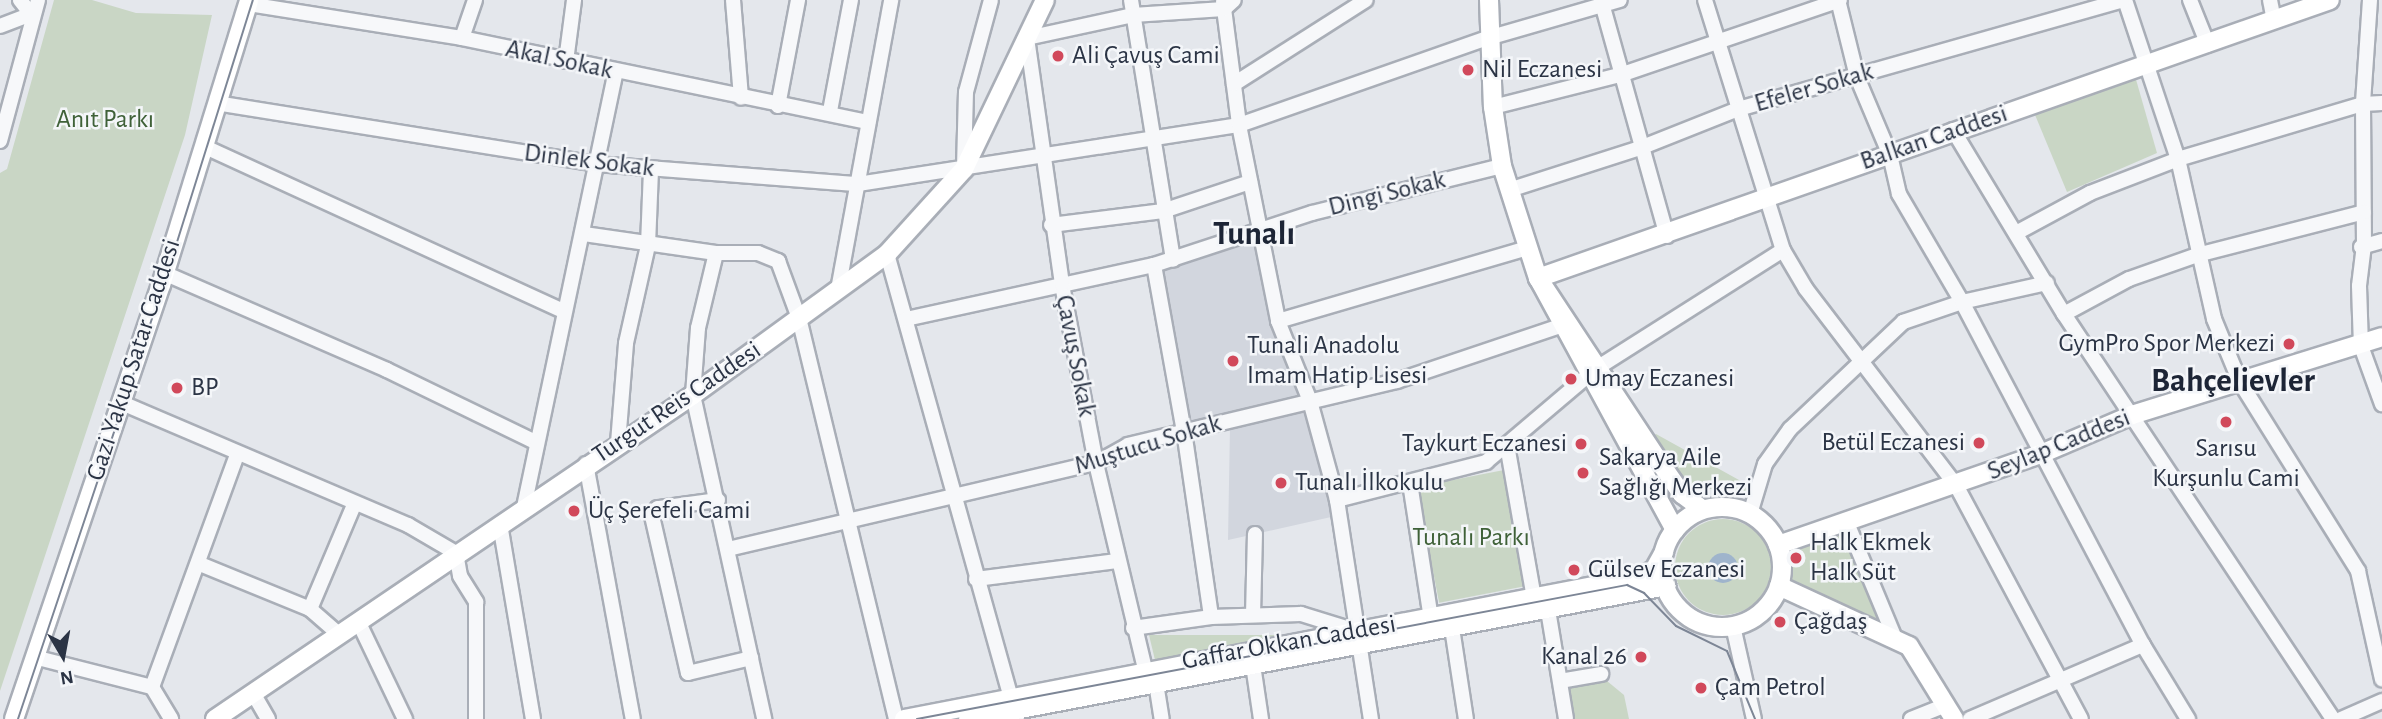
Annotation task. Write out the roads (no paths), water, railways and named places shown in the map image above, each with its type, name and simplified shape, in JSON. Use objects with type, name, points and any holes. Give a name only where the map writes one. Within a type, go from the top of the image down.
[{"type":"main road","name":"Turgut Reis Caddesi","points":[[215,719],[586,464],[693,395],[887,254],[964,169],[1045,0]]},
{"type":"main road","points":[[1489,0],[1488,38],[1493,107],[1502,166],[1538,278],[1593,371],[1682,494],[1703,510]]},
{"type":"main road","name":"Balkan Caddesi","points":[[1538,278],[1667,236],[1765,195],[2147,67],[2330,0]]},
{"type":"main road","name":"Gazi Yakup Satar Caddesi","points":[[14,719],[129,406],[253,2]]},
{"type":"main road","name":"Gazi Yakup Satar Caddesi","points":[[23,719],[37,658],[168,275]]},
{"type":"main road","points":[[1538,278],[1593,371],[1675,530]]},
{"type":"main road","name":"Seylap Caddesi","points":[[1778,545],[2041,454],[2132,415],[2361,346],[2382,337]]},
{"type":"main road","points":[[1735,508],[1750,514],[1767,527],[1778,545],[1783,566],[1779,586],[1762,612],[1733,626],[1696,621],[1680,610],[1666,586],[1664,552],[1675,530],[1703,510],[1735,508]]},
{"type":"main road","name":"Gaffar Okkan Caddesi","points":[[968,719],[1150,676],[1359,638],[1452,628],[1639,578],[1654,570],[1664,552]]},
{"type":"main road","name":"Gaffar Okkan Caddesi","points":[[1150,676],[1253,665],[1431,618],[1666,586]]},
{"type":"main road","points":[[1779,586],[1894,636],[1909,646],[1949,712]]},
{"type":"main road","name":"Gaffar Okkan Caddesi","points":[[904,719],[1015,708]]},
{"type":"street","points":[[20,0],[31,14]]},
{"type":"street","points":[[0,141],[4,106],[31,14],[38,0]]},
{"type":"street","points":[[463,38],[475,0]]},
{"type":"street","points":[[566,61],[573,0]]},
{"type":"street","points":[[733,0],[741,98]]},
{"type":"street","points":[[778,106],[798,0]]},
{"type":"street","points":[[830,111],[851,0]]},
{"type":"street","points":[[838,290],[891,0]]},
{"type":"street","points":[[964,169],[966,92],[990,0]]},
{"type":"street","points":[[1234,84],[1366,0]]},
{"type":"street","name":"Dinlek Sokak","points":[[221,105],[596,164],[858,184],[1239,125],[1488,38],[1602,2],[1620,0]]},
{"type":"street","points":[[1705,0],[1783,250],[1860,360],[1956,485],[2081,719]]},
{"type":"street","points":[[1493,107],[1623,74],[1717,39],[1839,0],[1857,77],[1889,155],[1899,194],[1962,302],[2143,645],[2188,719]]},
{"type":"street","points":[[2125,0],[2178,159],[2197,255],[2214,320],[2240,382],[2358,572],[2382,679]]},
{"type":"street","name":"Efeler Sokak","points":[[1509,190],[1640,148],[1738,109],[2125,0]]},
{"type":"street","points":[[2190,0],[2208,45]]},
{"type":"street","points":[[2270,0],[2274,21]]},
{"type":"street","points":[[2370,0],[2363,104],[2361,346],[2382,404]]},
{"type":"street","name":"Akal Sokak","points":[[253,2],[463,38],[778,106],[830,111],[868,122]]},
{"type":"street","points":[[1602,2],[1623,74],[1640,148],[1667,236]]},
{"type":"street","points":[[1027,38],[1132,7],[1227,3],[1239,125],[1259,232],[1278,321],[1310,401],[1337,500],[1371,719]]},
{"type":"street","points":[[1132,7],[1173,260]]},
{"type":"street","points":[[0,26],[31,14]]},
{"type":"street","name":"Çavuş Sokak","points":[[1027,38],[1051,225],[1096,463],[1133,628],[1150,676],[1161,719]]},
{"type":"street","points":[[524,507],[535,442],[584,234],[596,164],[617,72]]},
{"type":"street","points":[[2018,232],[2090,193],[2178,159],[2363,104],[2382,103]]},
{"type":"street","points":[[1953,130],[2018,232],[2064,314],[2333,719]]},
{"type":"street","points":[[208,148],[564,311]]},
{"type":"street","name":"Dingi Sokak","points":[[906,319],[1154,265],[1312,213],[1502,166]]},
{"type":"street","points":[[618,443],[626,343],[648,245],[651,169]]},
{"type":"street","points":[[1051,225],[1163,211],[1250,181]]},
{"type":"street","points":[[2064,314],[2129,279],[2197,255],[2364,212]]},
{"type":"street","points":[[584,234],[716,253],[758,253],[778,261],[799,318],[851,521],[895,719]]},
{"type":"street","points":[[2361,247],[2382,241]]},
{"type":"street","points":[[1278,321],[1528,248]]},
{"type":"street","points":[[1337,500],[1486,462],[1593,371],[1783,250]]},
{"type":"street","points":[[716,253],[698,328],[693,395],[765,719]]},
{"type":"street","points":[[887,254],[976,579],[1015,708]]},
{"type":"street","points":[[1154,265],[1184,431],[1211,617]]},
{"type":"street","points":[[168,275],[387,370],[535,442]]},
{"type":"street","points":[[1750,514],[1765,464],[1790,429],[1903,322],[1962,302],[2047,283]]},
{"type":"street","name":"Muştucu Sokak","points":[[728,549],[1096,463],[1128,445],[1397,381],[1563,324]]},
{"type":"street","points":[[129,406],[354,505],[408,525],[456,554],[460,576],[476,602],[476,719]]},
{"type":"street","points":[[1507,445],[1560,681],[1566,719]]},
{"type":"street","points":[[152,687],[200,564],[237,455]]},
{"type":"street","points":[[586,464],[633,719]]},
{"type":"street","points":[[1410,483],[1431,618]]},
{"type":"street","points":[[718,500],[658,508],[652,516],[688,673],[751,658]]},
{"type":"street","points":[[310,609],[354,505]]},
{"type":"street","points":[[1847,523],[1894,636]]},
{"type":"street","points":[[500,524],[533,719]]},
{"type":"street","points":[[1253,615],[1255,534]]},
{"type":"street","points":[[976,579],[1117,561]]},
{"type":"street","points":[[200,564],[310,609],[339,634]]},
{"type":"street","points":[[1133,628],[1211,617],[1301,614],[1359,638]]},
{"type":"street","points":[[358,621],[405,719]]},
{"type":"street","points":[[1733,626],[1754,719]]},
{"type":"street","points":[[1452,628],[1466,719]]},
{"type":"street","points":[[1970,719],[2143,645]]},
{"type":"street","points":[[37,658],[152,687],[172,719]]},
{"type":"street","points":[[1253,665],[1261,719]]},
{"type":"street","points":[[1560,681],[1601,674]]},
{"type":"street","points":[[254,692],[268,719]]},
{"type":"street","points":[[1750,700],[1765,719]]},
{"type":"street","points":[[2341,719],[2382,701]]},
{"type":"street","points":[[1911,719],[1949,712]]},
{"type":"water","points":[[1723,553],[1729,554],[1737,562],[1737,574],[1729,582],[1723,583],[1717,582],[1709,574],[1708,568],[1709,562],[1717,554]]},
{"type":"tram line","points":[[18,719],[167,274],[253,0]]},
{"type":"tram line","points":[[917,719],[1627,585],[1644,593],[1676,626],[1727,651],[1755,719]]},
{"type":"place","name":"Ali Çavuş Cami","points":[[1058,56]]},
{"type":"place","name":"Nil Eczanesi","points":[[1468,70]]},
{"type":"place","name":"GymPro Spor Merkezi","points":[[2289,344]]},
{"type":"place","name":"Tunali Anadolu Imam Hatip Lisesi","points":[[1233,361]]},
{"type":"place","name":"Umay Eczanesi","points":[[1571,379]]},
{"type":"place","name":"BP","points":[[177,388]]},
{"type":"place","name":"Sarısu Kurşunlu Cami","points":[[2226,422]]},
{"type":"place","name":"Betül Eczanesi","points":[[1979,443]]},
{"type":"place","name":"Taykurt Eczanesi","points":[[1581,444]]},
{"type":"place","name":"Sakarya Aile Sağlığı Merkezi","points":[[1583,473]]},
{"type":"place","name":"Tunalı İlkokulu","points":[[1281,483]]},
{"type":"place","name":"Üç Şerefeli Cami","points":[[574,511]]},
{"type":"place","name":"Halk Ekmek Halk Süt","points":[[1796,558]]},
{"type":"place","name":"Gülsev Eczanesi","points":[[1574,570]]},
{"type":"place","name":"Çağdaş","points":[[1780,622]]},
{"type":"place","name":"Kanal 26","points":[[1641,657]]},
{"type":"place","name":"Çam Petrol","points":[[1701,688]]},
{"type":"district","name":"Tunalı","points":[[1254,235]]},
{"type":"district","name":"Bahçelievler","points":[[2233,382]]},
{"type":"park label","name":"Anıt Parkı","points":[[105,120]]},
{"type":"park label","name":"Tunalı Parkı","points":[[1471,538]]}]
